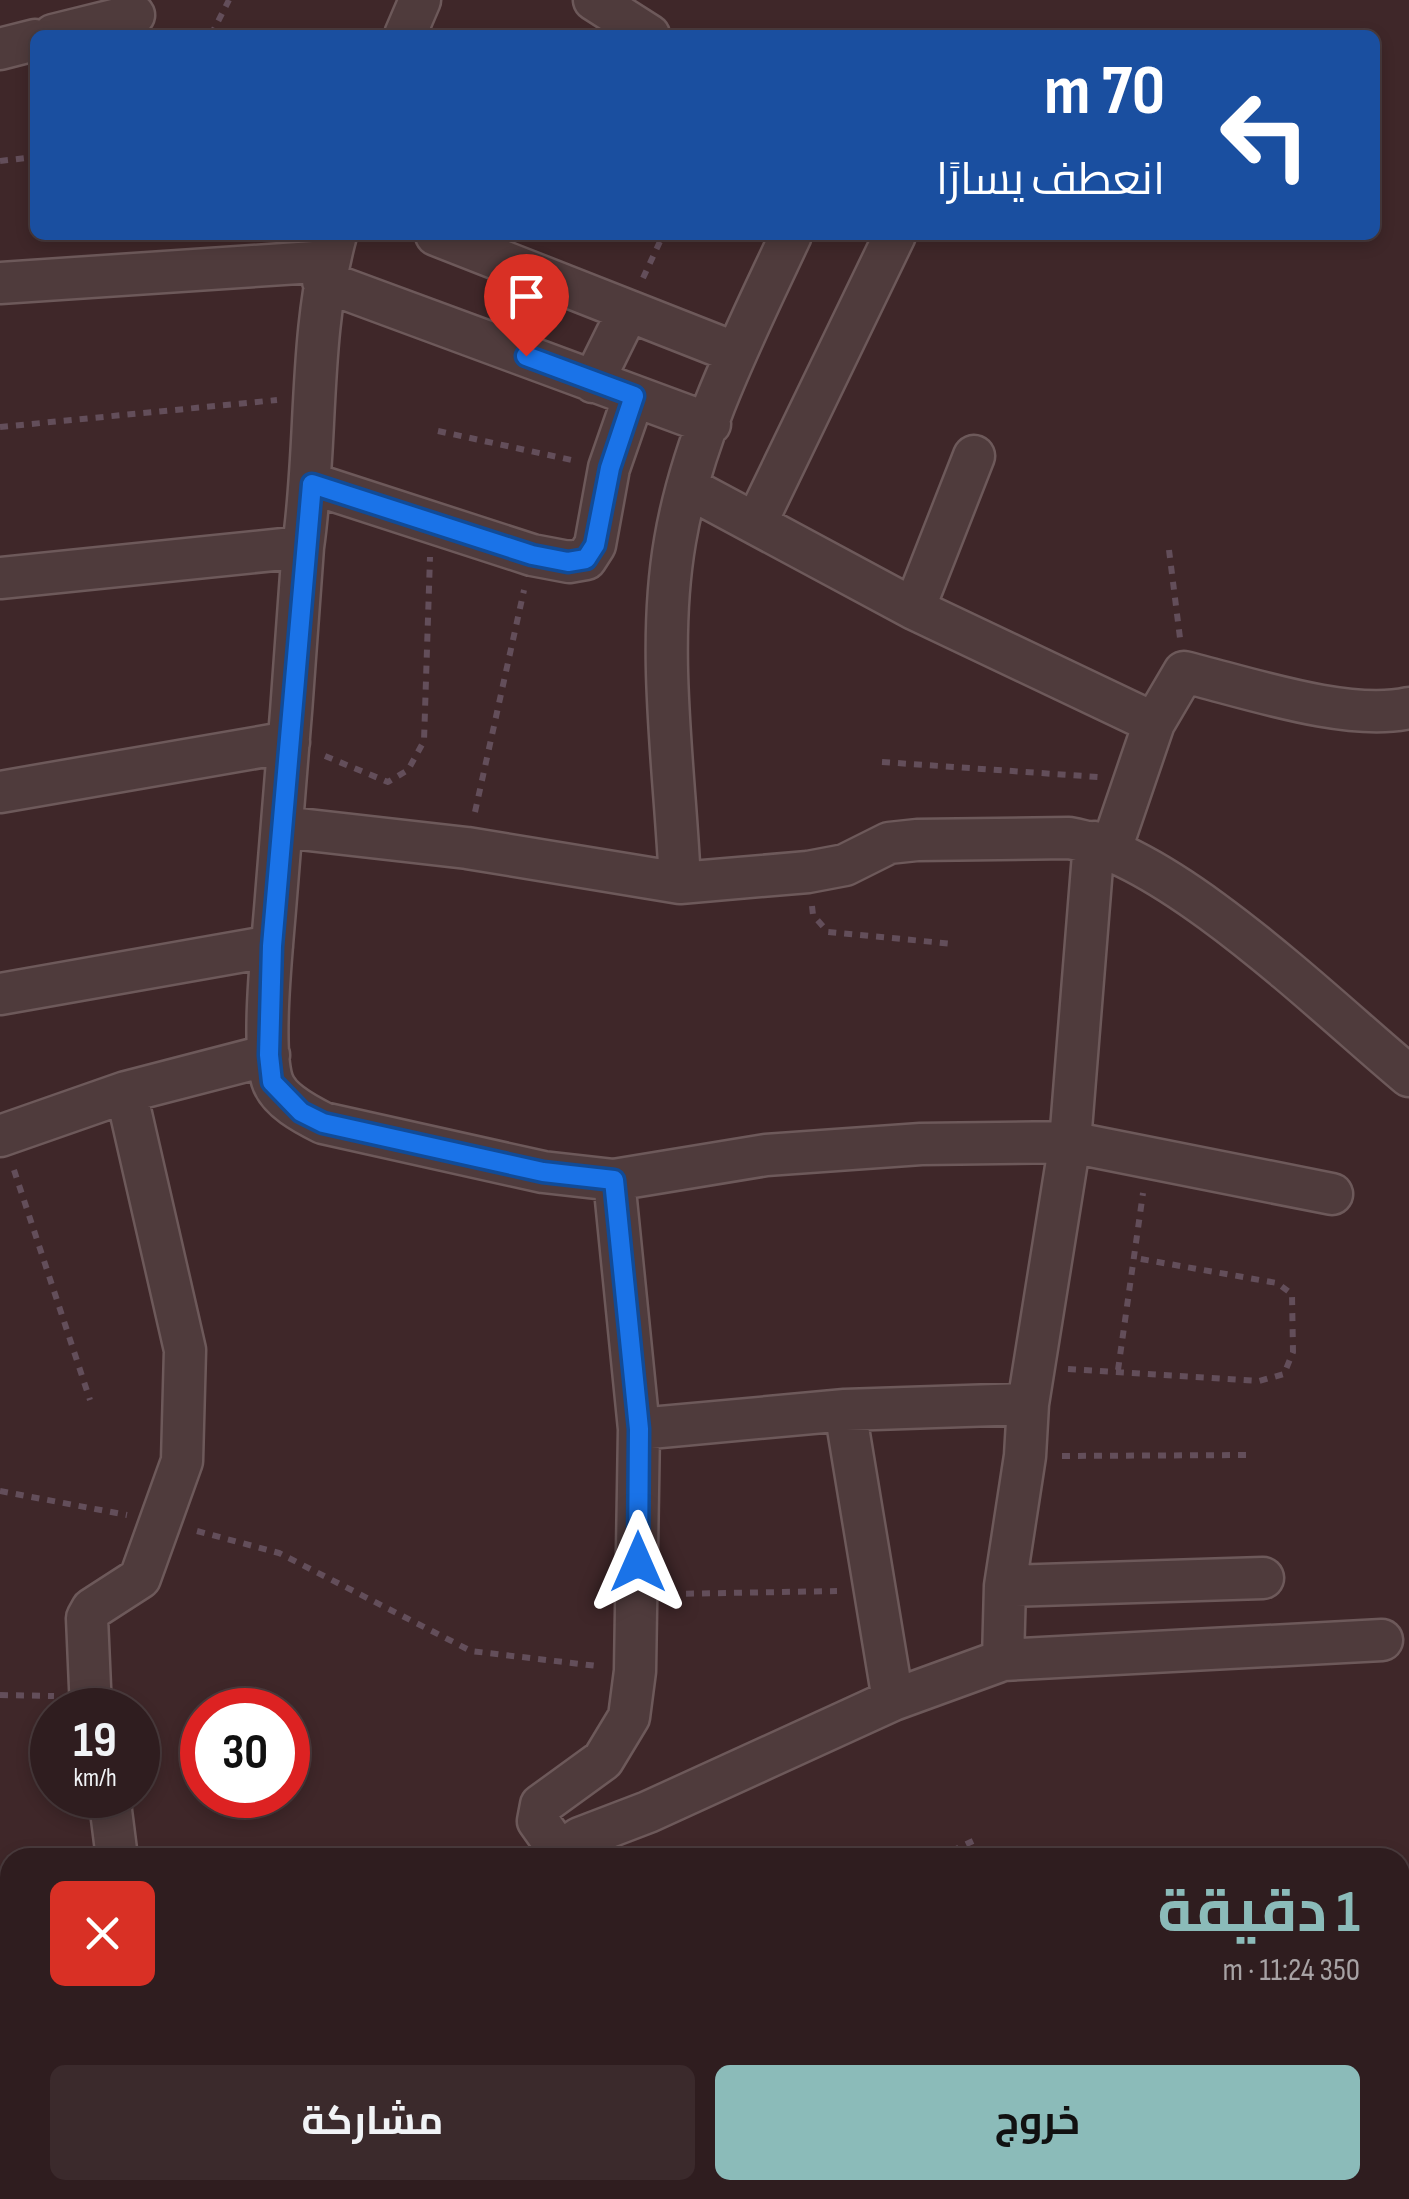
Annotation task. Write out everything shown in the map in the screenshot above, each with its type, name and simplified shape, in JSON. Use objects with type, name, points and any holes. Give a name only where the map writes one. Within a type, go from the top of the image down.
[{"type":"street","points":[[407,30],[420,0]]},
{"type":"street","points":[[594,0],[642,30]]},
{"type":"street","points":[[70,30],[130,11]]},
{"type":"street","points":[[0,48],[30,41]]},
{"type":"street","points":[[449,240],[736,353]]},
{"type":"street","points":[[680,882],[667,613],[675,539],[736,353],[789,240]]},
{"type":"street","points":[[757,521],[893,240]]},
{"type":"street","points":[[0,283],[329,259],[593,382],[710,424]]},
{"type":"street","points":[[329,259],[313,396],[312,484],[272,946],[272,1082],[301,1112],[323,1123],[543,1172],[614,1180],[766,1155],[921,1144],[1070,1142],[1332,1194]]},
{"type":"street","points":[[593,382],[628,311]]},
{"type":"street","points":[[312,484],[532,555],[568,562],[586,559],[595,545],[610,468],[634,396]]},
{"type":"street","points":[[914,609],[974,456]]},
{"type":"street","points":[[689,488],[757,521],[914,609],[1154,723]]},
{"type":"street","points":[[0,578],[304,547]]},
{"type":"street","points":[[1003,1660],[1005,1586],[1070,1142],[1102,845],[1134,779],[1154,723],[1184,672],[1331,705],[1390,712],[1409,708]]},
{"type":"street","points":[[0,792],[289,742]]},
{"type":"street","points":[[282,827],[467,848],[680,882],[808,872],[845,864],[889,843],[917,840],[1069,838],[1102,845],[1194,898],[1409,1076]]},
{"type":"street","points":[[0,994],[272,946]]},
{"type":"street","points":[[1,1136],[126,1092],[269,1055]]},
{"type":"street","points":[[89,1688],[87,1618],[92,1609],[140,1578],[182,1461],[185,1350],[126,1092]]},
{"type":"street","points":[[556,1848],[538,1821],[541,1805],[603,1760],[629,1717],[635,1670],[639,1429],[614,1180]]},
{"type":"street","points":[[639,1429],[845,1410],[1032,1386]]},
{"type":"street","points":[[845,1410],[893,1700]]},
{"type":"street","points":[[1005,1586],[1264,1578]]},
{"type":"street","points":[[569,1848],[580,1838],[648,1812],[893,1700],[1003,1660],[1382,1640]]},
{"type":"street","points":[[112,1818],[116,1848]]},
{"type":"path","points":[[214,30],[229,0]]},
{"type":"path","points":[[0,161],[30,158]]},
{"type":"path","points":[[0,428],[313,396]]},
{"type":"path","points":[[438,431],[610,468]]},
{"type":"path","points":[[289,742],[388,782],[408,770],[424,741],[431,521]]},
{"type":"path","points":[[1169,550],[1184,672]]},
{"type":"path","points":[[467,848],[532,555]]},
{"type":"path","points":[[882,762],[1134,779]]},
{"type":"path","points":[[808,872],[813,915],[828,932],[954,944]]},
{"type":"path","points":[[1,1136],[90,1400]]},
{"type":"path","points":[[1118,1370],[1147,1158]]},
{"type":"path","points":[[1032,1386],[1118,1370],[1259,1380],[1284,1374],[1293,1352],[1292,1294],[1278,1282],[1135,1258]]},
{"type":"path","points":[[1026,1456],[1248,1456]]},
{"type":"path","points":[[0,1491],[160,1521],[279,1553],[471,1651],[635,1670]]},
{"type":"path","points":[[638,1595],[872,1590]]},
{"type":"path","points":[[0,1695],[30,1698]]},
{"type":"path","points":[[958,1848],[973,1841]]},
{"type":"route","points":[[526,356],[634,396],[610,468],[595,545],[586,559],[568,562],[532,555],[312,484],[272,946],[269,1055],[272,1082],[283,1096],[301,1112],[323,1123],[543,1172],[614,1180],[639,1429],[638,1562]]}]
